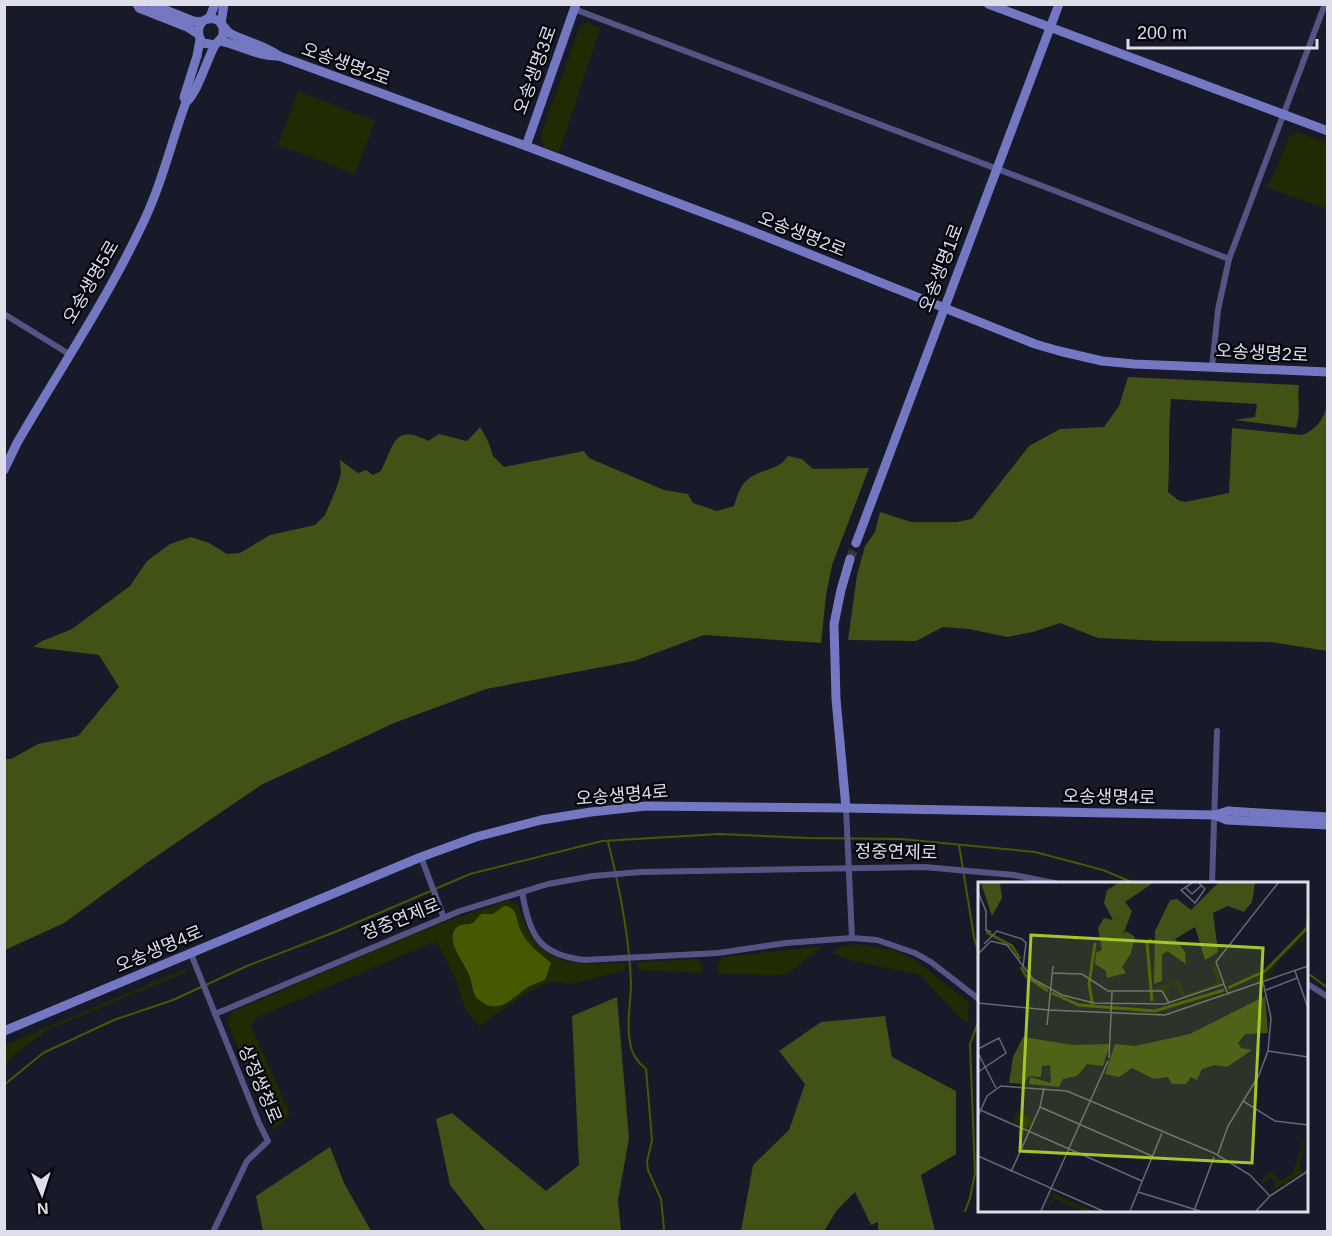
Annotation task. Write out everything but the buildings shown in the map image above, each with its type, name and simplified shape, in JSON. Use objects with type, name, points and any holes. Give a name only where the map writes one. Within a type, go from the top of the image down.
[{"type":"street","points":[[137,4],[139,8],[188,27],[207,45],[217,43],[223,36],[221,14],[224,4]]},
{"type":"street","points":[[151,4],[193,21],[218,21],[222,26]]},
{"type":"street","points":[[199,37],[199,27],[206,21],[215,4]]},
{"type":"street","points":[[988,4],[1328,131]]},
{"type":"street","name":"오송생명1로","points":[[856,543],[1059,4]]},
{"type":"street","points":[[1212,367],[1218,310],[1229,259],[1325,4]]},
{"type":"street","points":[[575,7],[1229,259]]},
{"type":"street","name":"오송생명3로","points":[[526,146],[575,7]]},
{"type":"street","name":"오송생명2로","points":[[222,26],[230,33],[267,48],[279,57],[744,228],[1035,344],[1081,357],[1134,364],[1328,372]]},
{"type":"street","name":"오송생명5로","points":[[4,470],[17,443],[116,276],[142,226],[158,187],[186,102],[184,96],[197,56],[199,37]]},
{"type":"street","name":"오송생명5로","points":[[186,102],[192,98],[206,60],[217,43]]},
{"type":"street","name":"오송생명2로","points":[[217,43],[230,43],[266,57],[279,57]]},
{"type":"street","points":[[4,314],[69,354]]},
{"type":"street","points":[[850,559],[834,624],[836,699],[846,808],[852,938]]},
{"type":"street","points":[[1212,882],[1217,731]]},
{"type":"street","name":"오송생명4로","points":[[4,1032],[476,837],[541,820],[646,806],[1215,815]]},
{"type":"street","points":[[1215,815],[1228,811],[1328,817]]},
{"type":"street","points":[[1215,815],[1227,820],[1328,825]]},
{"type":"street","points":[[422,860],[443,915]]},
{"type":"street","name":"정중연제로","points":[[215,1014],[443,915],[548,884],[623,873],[848,864],[954,868],[1047,882]]},
{"type":"street","points":[[522,892],[527,919],[533,932],[542,944],[565,958],[585,960],[718,953],[786,943],[852,938],[877,939],[915,953],[931,962],[978,998]]},
{"type":"street","name":"상정쌍청로","points":[[191,954],[259,1124],[268,1141],[247,1161],[213,1232]]},
{"type":"street","points":[[1308,984],[1328,997]]},
{"type":"shaded area","points":[[588,22],[600,28],[559,153],[545,148],[540,137],[580,26]]},
{"type":"shaded area","points":[[298,91],[375,121],[355,174],[278,145]]},
{"type":"shaded area","points":[[1298,132],[1327,143],[1327,209],[1266,187],[1275,172],[1289,136]]},
{"type":"shaded area","points":[[1128,377],[1299,385],[1296,428],[1235,420],[1255,417],[1257,404],[1171,399],[1168,492],[1178,500],[1185,502],[1229,493],[1232,428],[1302,435],[1318,424],[1327,406],[1327,651],[1271,642],[1098,638],[1060,623],[1033,632],[1007,637],[969,629],[943,627],[916,641],[848,640],[857,575],[865,546],[875,532],[880,512],[911,522],[957,522],[972,519],[1029,446],[1060,429],[1104,427],[1119,406]]},
{"type":"shaded area","points":[[480,427],[493,456],[504,467],[584,451],[589,458],[664,490],[688,494],[693,503],[717,511],[734,506],[740,489],[747,480],[779,465],[788,456],[802,459],[813,469],[869,468],[832,565],[821,643],[704,635],[634,661],[486,689],[394,723],[261,785],[64,923],[5,950],[5,759],[11,759],[38,744],[78,736],[119,687],[99,655],[33,647],[72,629],[130,586],[147,561],[170,544],[191,537],[209,543],[227,554],[240,553],[270,535],[315,525],[325,515],[336,489],[341,474],[340,460],[358,473],[366,470],[373,475],[381,471],[392,446],[401,436],[416,436],[428,441],[439,434],[467,441]]},
{"type":"shaded area","points":[[509,900],[519,906],[526,926],[535,941],[546,952],[572,962],[625,963],[625,970],[572,984],[546,983],[479,1026],[465,1009],[456,980],[436,941],[256,1018],[251,1026],[290,1114],[274,1130],[227,1023],[231,1012],[430,927]],"holes":[[[510,906],[525,938],[547,959],[546,980],[527,988],[509,1001],[474,995],[469,976],[454,946],[460,925],[473,923],[481,914],[493,914]]]},
{"type":"shaded area","points":[[504,906],[512,908],[527,941],[551,963],[545,980],[528,987],[507,1003],[490,1006],[477,999],[469,975],[454,945],[453,933],[460,925],[473,923],[481,914],[493,914]]},
{"type":"shaded area","points":[[857,944],[898,951],[915,960],[970,1003],[969,1023],[961,1019],[920,975],[850,960],[832,953],[839,947]]},
{"type":"shaded area","points":[[823,946],[787,975],[718,974],[717,965],[723,957]]},
{"type":"shaded area","points":[[698,959],[704,966],[701,973],[637,970],[637,962]]},
{"type":"shaded area","points":[[184,969],[189,971],[49,1029],[17,1052],[5,1066],[5,1045]]},
{"type":"shaded area","points":[[617,997],[629,1138],[618,1200],[621,1231],[486,1231],[450,1185],[436,1119],[452,1113],[546,1191],[579,1165],[572,1016]]},
{"type":"shaded area","points":[[885,1016],[892,1057],[956,1091],[956,1154],[921,1175],[935,1231],[878,1231],[878,1222],[871,1225],[855,1192],[837,1210],[824,1231],[741,1231],[753,1165],[789,1130],[805,1084],[779,1051],[821,1022]]},
{"type":"shaded area","points":[[330,1147],[344,1183],[371,1231],[263,1231],[256,1196]]},
{"type":"waterway","points":[[4,1085],[43,1053],[114,1020],[173,1000],[247,966],[335,932],[470,874],[602,841],[719,834],[901,839],[1035,852],[1103,870],[1131,882]]},
{"type":"waterway","points":[[608,842],[620,895],[628,947],[631,983],[628,1027],[631,1046],[635,1057],[646,1069],[652,1140],[647,1162],[648,1170],[661,1199],[664,1229],[662,1232]]},
{"type":"waterway","points":[[959,845],[978,951]]},
{"type":"waterway","points":[[1308,973],[1328,988]]},
{"type":"waterway","points":[[965,1211],[975,1173],[970,1044],[978,1022]]},
{"type":"tunnel","points":[[850,559],[856,543]]}]
